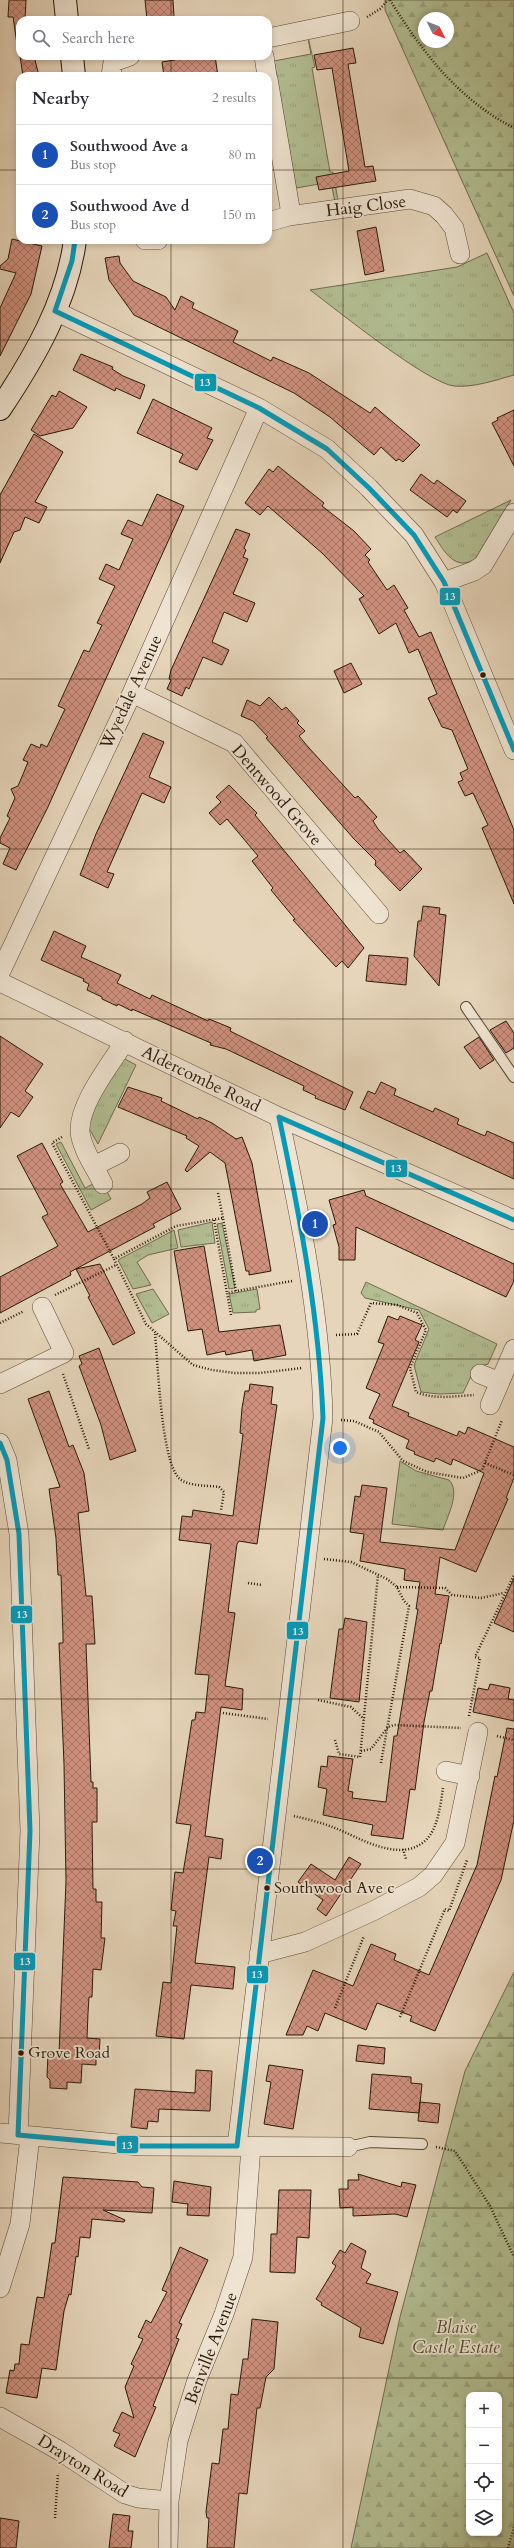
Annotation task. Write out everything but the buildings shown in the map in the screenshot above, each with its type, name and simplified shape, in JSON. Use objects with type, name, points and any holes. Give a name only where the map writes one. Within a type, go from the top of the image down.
[{"type":"street","points":[[65,0],[67,16]]},
{"type":"street","points":[[272,37],[350,21]]},
{"type":"street","points":[[72,60],[74,72]]},
{"type":"street","points":[[112,72],[113,62],[119,60]]},
{"type":"street","points":[[265,60],[267,72]]},
{"type":"street","points":[[272,102],[290,208],[289,216]]},
{"type":"street","name":"Haig Close","points":[[272,221],[289,216],[410,200],[434,206],[444,215],[454,228],[460,254]]},
{"type":"street","points":[[0,409],[26,370],[55,311],[72,261],[74,244]]},
{"type":"street","points":[[55,311],[259,408],[327,450],[369,488],[414,535],[444,582],[514,750]]},
{"type":"street","name":"Wyedale Avenue","points":[[0,974],[132,693],[259,408]]},
{"type":"street","points":[[444,582],[474,571],[483,565],[514,513]]},
{"type":"street","name":"Dentwood Grove","points":[[132,693],[234,743],[379,914]]},
{"type":"street","name":"Aldercombe Road","points":[[0,982],[125,1041],[279,1117],[514,1220]]},
{"type":"street","points":[[103,1184],[85,1146],[81,1127],[85,1106],[125,1041]]},
{"type":"street","name":"Benville Avenue","points":[[168,2548],[169,2501],[178,2441],[197,2380],[234,2288],[243,2257],[244,2146],[259,1954],[308,1557],[323,1418],[318,1336],[297,1202],[279,1117]]},
{"type":"street","points":[[94,1166],[120,1153]]},
{"type":"street","points":[[0,1384],[64,1353],[42,1307]]},
{"type":"street","points":[[497,1399],[514,1349]]},
{"type":"street","points":[[480,1374],[497,1399]]},
{"type":"street","points":[[0,1443],[7,1460],[19,1534],[30,1831],[16,2135],[20,2224],[0,2288]]},
{"type":"street","points":[[259,1954],[305,1942],[373,1911],[418,1887],[434,1875],[455,1843],[470,1776],[471,1727]]},
{"type":"street","points":[[446,1771],[470,1776]]},
{"type":"street","points":[[16,2135],[140,2146],[348,2148]]},
{"type":"street","name":"Drayton Road","points":[[0,2417],[60,2451],[125,2494],[138,2498],[169,2501]]},
{"type":"lane","points":[[466,1007],[514,1077]]},
{"type":"lane","points":[[348,2148],[370,2142],[422,2144]]},
{"type":"path","points":[[350,21],[369,17],[389,0],[424,52],[450,81],[492,117],[514,128]]},
{"type":"path","points":[[81,1127],[52,1142],[114,1259],[146,1324],[193,1365],[212,1370],[260,1373],[288,1370]]},
{"type":"path","points":[[218,1193],[236,1291]]},
{"type":"path","points":[[114,1259],[176,1226],[223,1218]]},
{"type":"path","points":[[214,1220],[231,1315]]},
{"type":"path","points":[[227,1293],[308,1278]]},
{"type":"path","points":[[318,1336],[357,1334],[371,1303],[397,1305],[417,1313],[426,1330],[410,1368],[416,1392],[425,1396],[439,1398],[497,1399],[482,1470],[463,1478],[427,1472],[403,1461],[379,1432],[369,1426],[354,1422],[323,1418]]},
{"type":"path","points":[[155,1333],[164,1435],[175,1470],[178,1478],[187,1483],[219,1487],[224,1492],[221,1510]]},
{"type":"path","points":[[57,1356],[89,1449]]},
{"type":"path","points":[[484,1463],[514,1475]]},
{"type":"path","points":[[308,1557],[351,1562],[378,1575],[397,1587],[445,1588],[452,1595],[481,1598],[504,1593]]},
{"type":"path","points":[[335,1740],[339,1754],[360,1757],[378,1575]]},
{"type":"path","points":[[361,1750],[371,1749],[388,1727],[394,1725],[471,1727],[480,1658],[475,1657],[504,1593],[514,1575]]},
{"type":"path","points":[[248,1583],[262,1585]]},
{"type":"path","points":[[510,1584],[514,1585]]},
{"type":"path","points":[[381,1763],[409,1606],[404,1601],[397,1587]]},
{"type":"path","points":[[318,1700],[351,1707],[364,1719]]},
{"type":"path","points":[[223,1713],[254,1717]]},
{"type":"path","points":[[276,1814],[295,1816],[334,1828],[370,1843],[391,1849],[403,1849],[420,1844],[433,1829],[438,1818],[446,1771]]},
{"type":"path","points":[[403,1849],[406,1859]]},
{"type":"path","points":[[400,2017],[445,1909],[448,1911],[468,1857]]},
{"type":"path","points":[[335,2008],[373,1911]]},
{"type":"path","points":[[422,2144],[455,2151],[490,2206],[514,2257]]},
{"type":"path","points":[[54,2518],[60,2451]]},
{"type":"path","points":[[508,2548],[514,2527]]},
{"type":"green space","points":[[385,0],[514,0],[514,296],[385,10]]},
{"type":"green space","points":[[307,33],[315,67],[312,68],[330,172],[333,172],[339,206],[336,207],[331,182],[296,188],[274,61],[311,54]]},
{"type":"green space","points":[[487,253],[514,313],[514,375],[484,383],[469,386],[454,386],[441,382],[424,373],[360,328],[310,290],[457,267]]},
{"type":"green space","points":[[511,500],[476,558],[469,562],[457,562],[451,558],[435,537]]},
{"type":"green space","points":[[125,1059],[136,1065],[98,1144],[87,1125],[88,1116],[121,1061]]},
{"type":"green space","points":[[61,1142],[85,1188],[97,1182],[105,1188],[111,1199],[91,1210],[56,1144]]},
{"type":"green space","points":[[212,1222],[215,1243],[181,1247],[178,1230]]},
{"type":"green space","points":[[222,1223],[235,1288],[229,1289],[217,1224]]},
{"type":"green space","points":[[174,1230],[178,1248],[148,1255],[137,1262],[151,1285],[133,1289],[118,1260]]},
{"type":"green space","points":[[366,1282],[497,1344],[488,1364],[475,1368],[463,1393],[439,1394],[421,1392],[414,1365],[429,1329],[419,1310],[365,1298],[361,1293]]},
{"type":"green space","points":[[153,1289],[169,1314],[152,1323],[136,1294]]},
{"type":"green space","points":[[257,1289],[260,1309],[256,1310],[256,1312],[233,1313],[229,1294]]},
{"type":"green space","points":[[400,1461],[416,1471],[449,1480],[454,1491],[452,1505],[443,1530],[392,1524]]},
{"type":"green space","name":"Blaise Castle Estate","points":[[514,1972],[514,2548],[351,2548],[400,2317],[465,2071]]},
{"type":"transit line","name":"13","points":[[55,311],[72,261],[74,244]]},
{"type":"transit line","name":"13","points":[[55,311],[259,408],[327,449],[369,488],[414,535],[444,582],[514,750]]},
{"type":"transit line","name":"13","points":[[279,1117],[514,1220]]},
{"type":"transit line","name":"13","points":[[237,2146],[323,1418],[321,1380],[313,1304],[301,1229],[279,1117]]},
{"type":"transit line","name":"13","points":[[0,1443],[7,1460],[19,1534],[30,1831],[18,2135]]},
{"type":"transit line","name":"13","points":[[18,2135],[140,2146],[237,2146]]},
{"type":"place","name":"Southwood Ave a","points":[[315,1224]]},
{"type":"place","name":"Southwood Ave d","points":[[260,1861]]},
{"type":"place","name":"Southwood Ave c","points":[[267,1888]]},
{"type":"place","name":"Grove Road","points":[[21,2053]]}]
